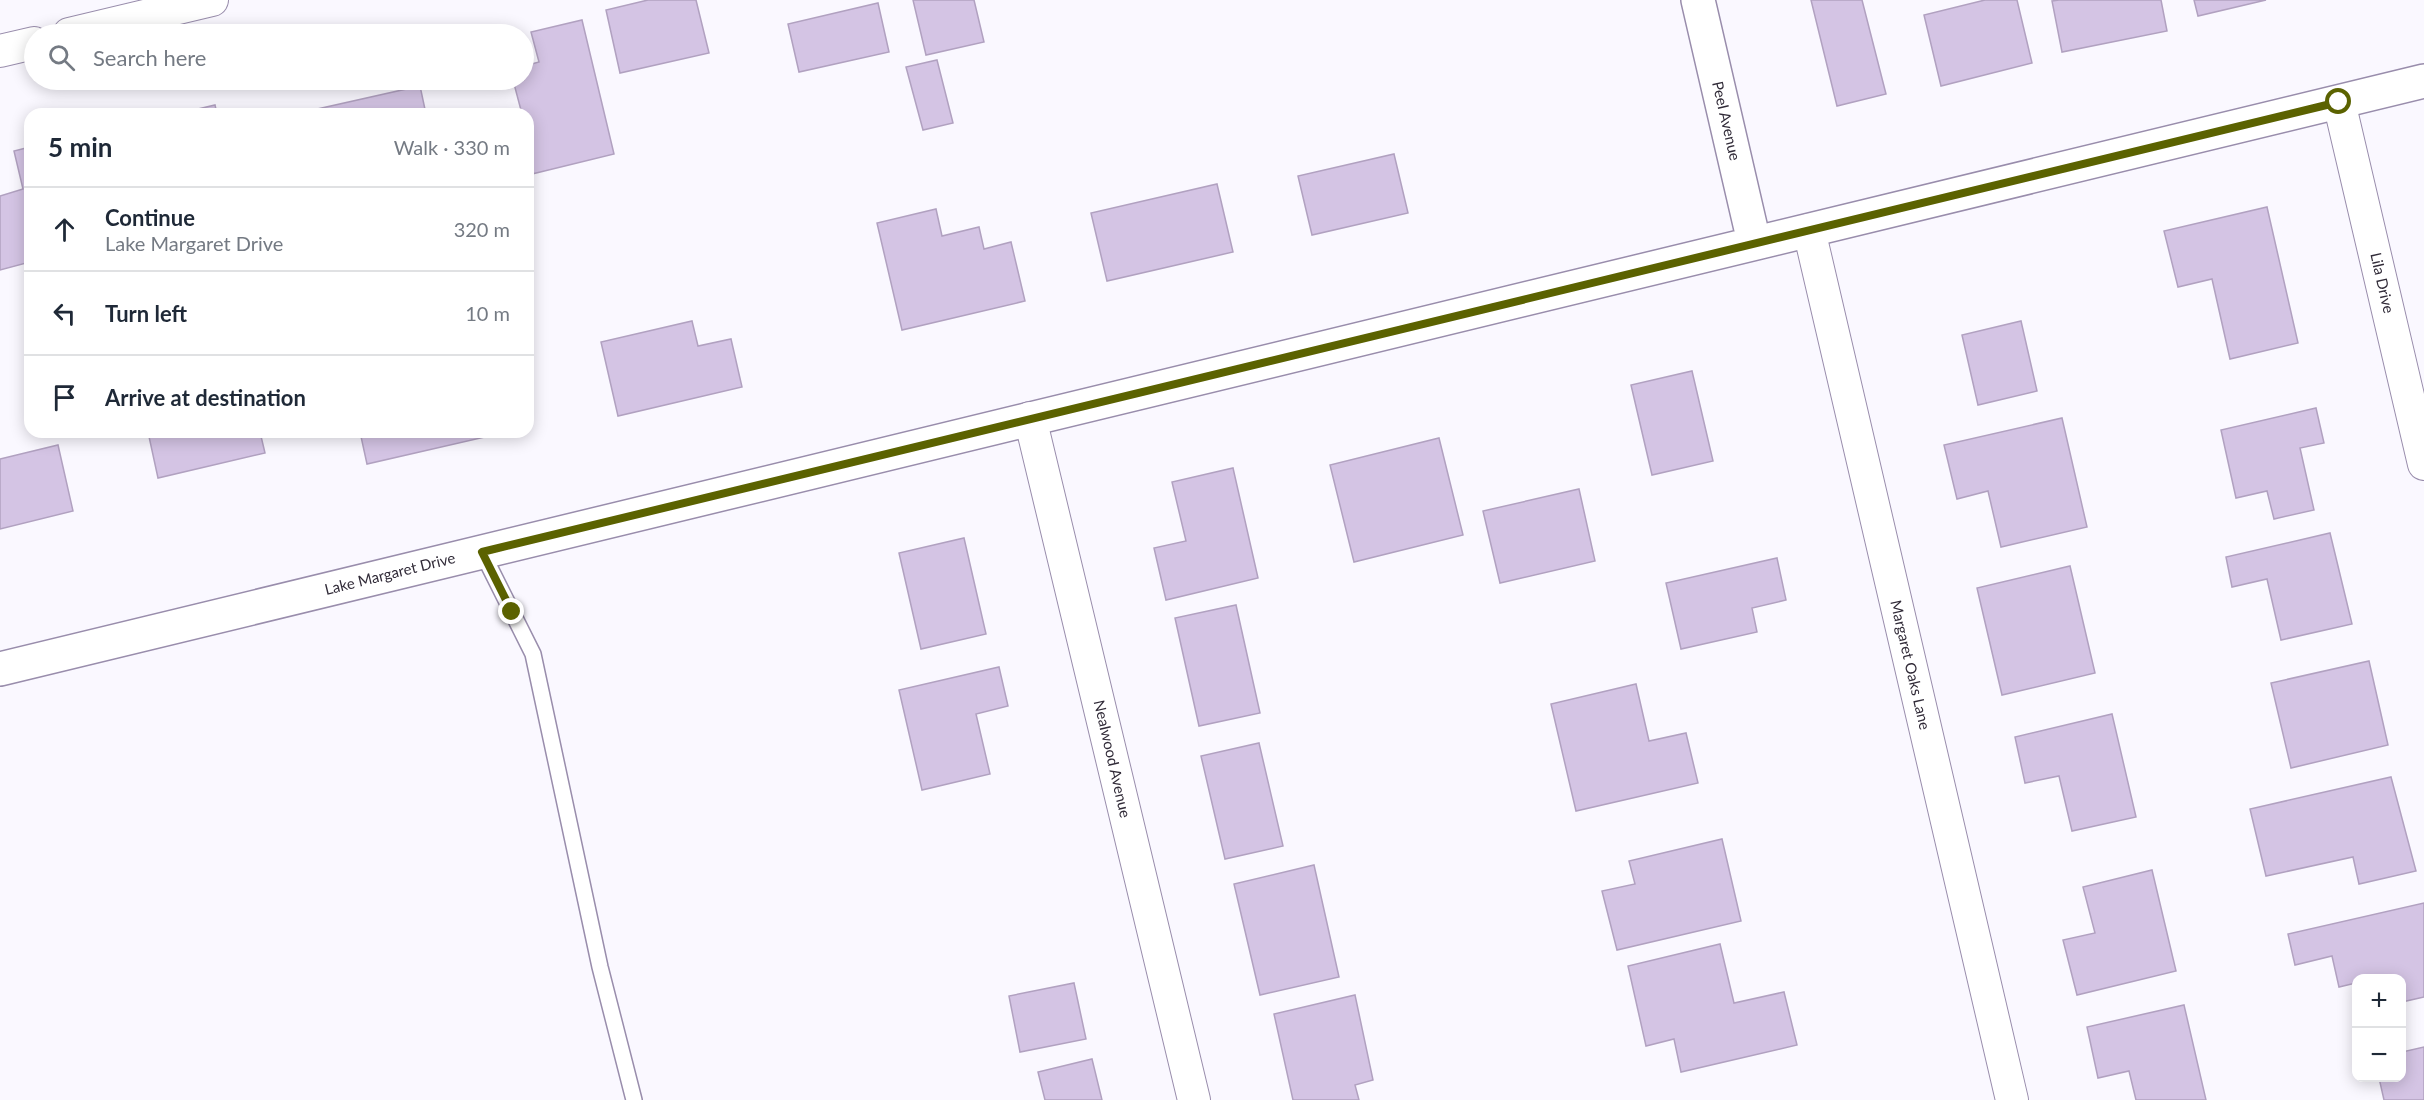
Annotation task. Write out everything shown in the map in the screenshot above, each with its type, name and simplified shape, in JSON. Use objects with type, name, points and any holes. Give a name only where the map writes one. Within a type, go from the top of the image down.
[{"type":"street","points":[[111,24],[212,0]]},
{"type":"street","name":"Peel Avenue","points":[[1698,0],[1754,242]]},
{"type":"street","points":[[0,51],[24,45]]},
{"type":"street","name":"Lake Margaret Drive","points":[[0,669],[2424,81]]},
{"type":"street","name":"Lila Drive","points":[[2339,102],[2424,464]]},
{"type":"street","name":"Margaret Oaks Lane","points":[[1809,230],[2012,1100]]},
{"type":"street","name":"Nealwood Avenue","points":[[1030,418],[1194,1100]]},
{"type":"lane","points":[[482,552],[533,654],[600,967],[634,1100]]},
{"type":"building","points":[[648,0],[696,0],[709,53],[620,73],[606,10]]},
{"type":"building","points":[[913,0],[974,0],[984,42],[926,55]]},
{"type":"building","points":[[1811,0],[1862,0],[1886,94],[1837,106]]},
{"type":"building","points":[[1985,0],[2017,0],[2032,63],[1941,86],[1924,15]]},
{"type":"building","points":[[2161,0],[2167,31],[2062,52],[2052,1]]},
{"type":"building","points":[[2194,0],[2266,0],[2198,16]]},
{"type":"building","points":[[878,3],[889,52],[799,72],[788,24]]},
{"type":"building","points":[[582,20],[614,154],[534,174],[534,108],[520,108],[516,90],[534,90],[534,63],[539,62],[534,43],[534,31]]},
{"type":"building","points":[[937,60],[953,123],[923,130],[906,67]]},
{"type":"building","points":[[402,90],[421,90],[425,108],[322,108]]},
{"type":"building","points":[[24,148],[24,264],[0,270],[0,196],[23,189],[14,151]]},
{"type":"building","points":[[1394,154],[1408,213],[1312,235],[1298,176]]},
{"type":"building","points":[[1217,184],[1233,252],[1107,281],[1091,213]]},
{"type":"building","points":[[2267,207],[2298,343],[2230,359],[2212,279],[2178,287],[2164,231]]},
{"type":"building","points":[[936,209],[942,236],[979,227],[984,249],[1011,242],[1025,301],[902,330],[877,223]]},
{"type":"building","points":[[692,321],[698,346],[731,339],[742,387],[618,416],[601,342]]},
{"type":"building","points":[[2021,321],[2037,391],[1978,405],[1962,335]]},
{"type":"building","points":[[1692,371],[1713,461],[1652,475],[1631,385]]},
{"type":"building","points":[[2316,408],[2324,443],[2300,448],[2314,510],[2274,519],[2267,491],[2236,498],[2221,430]]},
{"type":"building","points":[[2062,418],[2087,527],[2001,547],[1988,491],[1957,499],[1944,445]]},
{"type":"building","points":[[149,438],[261,438],[265,453],[158,478]]},
{"type":"building","points":[[361,438],[481,438],[367,464]]},
{"type":"building","points":[[1439,438],[1463,535],[1354,562],[1330,465]]},
{"type":"building","points":[[58,445],[73,511],[0,529],[0,459]]},
{"type":"building","points":[[1233,468],[1258,578],[1166,600],[1154,548],[1186,541],[1172,482]]},
{"type":"building","points":[[1579,489],[1595,561],[1500,583],[1483,511]]},
{"type":"building","points":[[2330,533],[2352,624],[2281,640],[2267,579],[2232,587],[2226,557]]},
{"type":"building","points":[[964,538],[986,634],[921,649],[899,553]]},
{"type":"building","points":[[1777,558],[1786,600],[1752,608],[1757,632],[1681,649],[1666,583]]},
{"type":"building","points":[[2070,566],[2095,673],[2002,695],[1977,588]]},
{"type":"building","points":[[1236,605],[1260,713],[1199,726],[1175,618]]},
{"type":"building","points":[[2369,661],[2388,745],[2291,768],[2271,683]]},
{"type":"building","points":[[999,667],[1008,706],[976,714],[990,774],[922,790],[899,690]]},
{"type":"building","points":[[1636,684],[1649,741],[1686,733],[1698,783],[1576,811],[1551,704]]},
{"type":"building","points":[[2112,714],[2136,817],[2072,831],[2059,776],[2025,783],[2015,737]]},
{"type":"building","points":[[1259,743],[1283,846],[1225,859],[1201,756]]},
{"type":"building","points":[[2391,777],[2416,871],[2359,884],[2353,857],[2266,876],[2250,809]]},
{"type":"building","points":[[1722,839],[1741,921],[1617,950],[1602,891],[1635,884],[1629,861]]},
{"type":"building","points":[[1314,865],[1339,977],[1260,995],[1234,884]]},
{"type":"building","points":[[2152,870],[2176,971],[2077,995],[2063,940],[2095,933],[2083,887]]},
{"type":"building","points":[[2424,903],[2424,997],[2406,1001],[2406,974],[2352,974],[2352,984],[2339,987],[2332,956],[2295,965],[2288,934]]},
{"type":"building","points":[[1720,944],[1734,1003],[1784,992],[1797,1045],[1681,1072],[1674,1039],[1646,1046],[1628,966]]},
{"type":"building","points":[[1074,983],[1086,1039],[1020,1052],[1009,996]]},
{"type":"building","points":[[1355,995],[1373,1080],[1355,1085],[1359,1100],[1293,1100],[1274,1014]]},
{"type":"building","points":[[2184,1005],[2206,1100],[2136,1100],[2129,1071],[2098,1078],[2087,1027]]},
{"type":"building","points":[[2424,1047],[2424,1100],[2384,1100],[2380,1082],[2406,1082],[2406,1051]]},
{"type":"building","points":[[1092,1059],[1102,1100],[1045,1100],[1038,1072]]},
{"type":"route","points":[[512,612],[482,552],[2339,102]]}]
